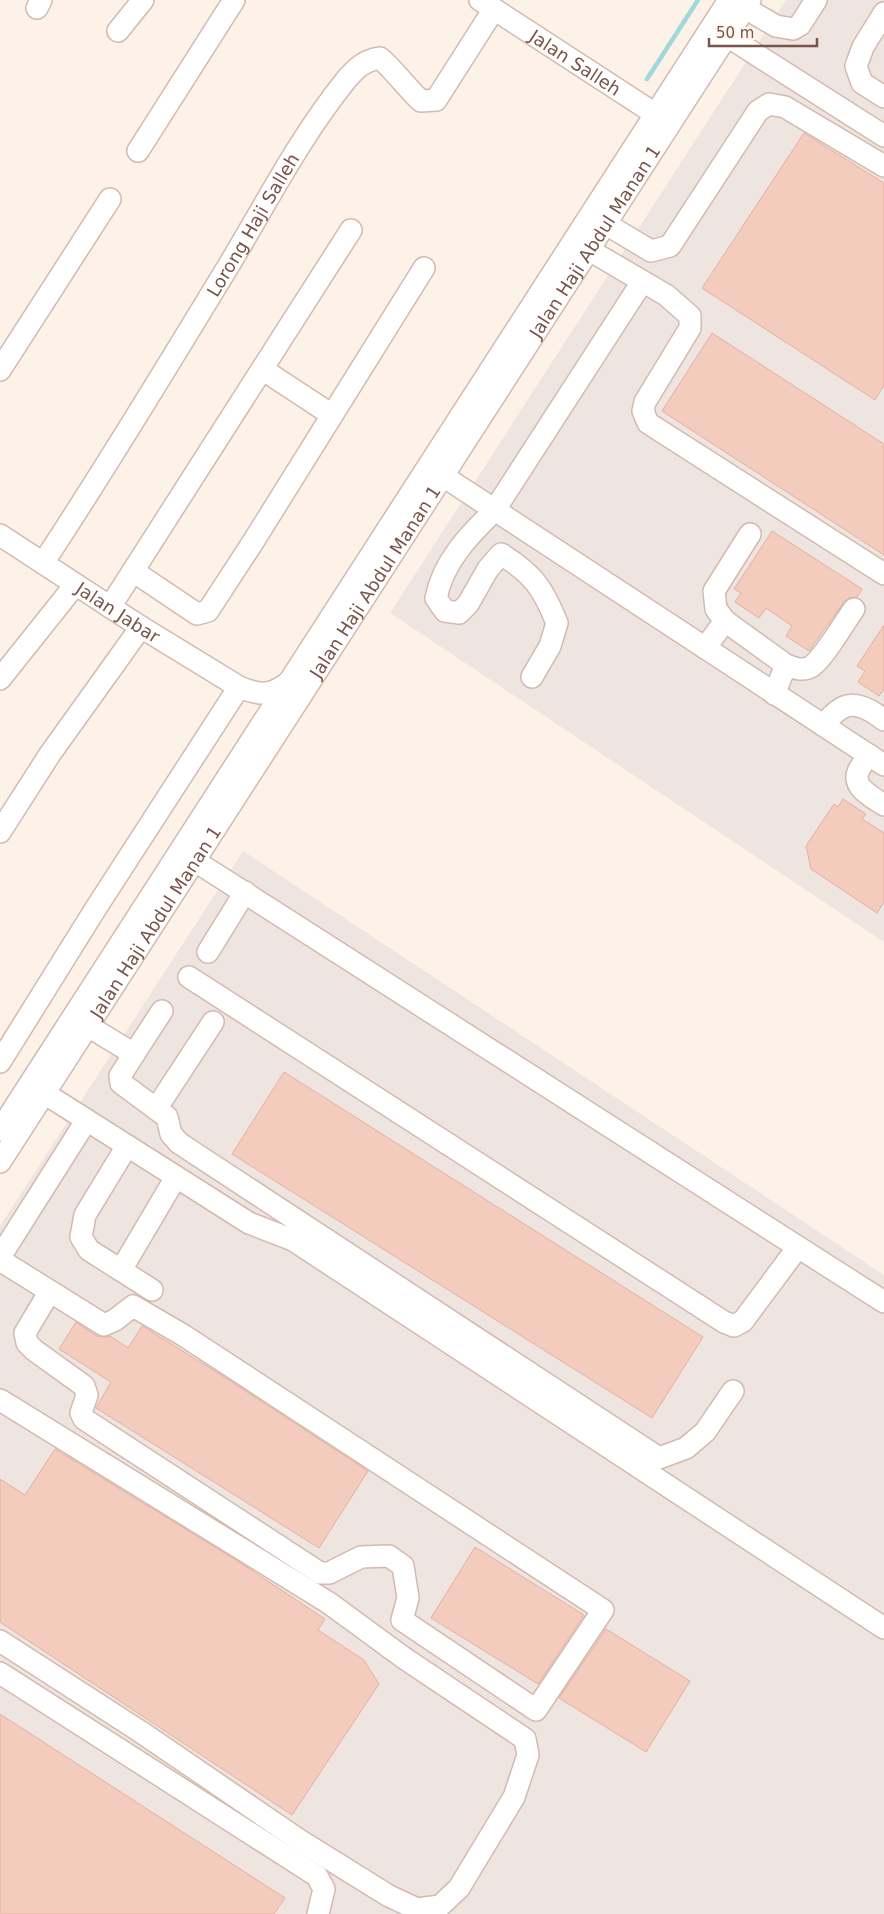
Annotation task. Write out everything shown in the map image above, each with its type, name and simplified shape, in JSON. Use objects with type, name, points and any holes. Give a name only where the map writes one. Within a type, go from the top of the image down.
[{"type":"street","points":[[118,31],[143,0]]},
{"type":"street","points":[[138,151],[234,0]]},
{"type":"street","points":[[741,3],[776,26],[792,29],[800,25],[816,0]]},
{"type":"street","name":"Jalan Haji Abdul Manan 1","points":[[0,1130],[626,159],[663,118],[727,36],[741,3]]},
{"type":"street","name":"Jalan Haji Abdul Manan 1","points":[[0,1162],[606,224],[663,118],[680,74],[741,3]]},
{"type":"street","name":"Jalan Salleh","points":[[487,4],[663,118]]},
{"type":"street","name":"Lorong Haji Salleh","points":[[43,563],[109,463],[259,215],[287,164],[348,78],[367,60],[380,58],[421,101],[436,100],[487,4]]},
{"type":"street","points":[[884,13],[863,47],[856,66],[862,83],[884,97]]},
{"type":"street","points":[[727,36],[884,136]]},
{"type":"street","points":[[615,86],[649,94],[658,92],[680,74]]},
{"type":"street","points":[[615,86],[634,114],[634,131],[626,159]]},
{"type":"street","points":[[606,224],[651,251],[670,246],[758,111],[769,104],[785,107],[884,166]]},
{"type":"street","points":[[0,370],[110,199]]},
{"type":"street","points":[[110,607],[351,230]]},
{"type":"street","points":[[589,250],[666,295],[690,316],[690,328],[645,402],[643,411],[648,423],[884,574]]},
{"type":"street","points":[[133,571],[197,614],[208,611],[424,268]]},
{"type":"street","points":[[532,677],[550,646],[557,623],[539,585],[519,566],[501,554],[488,569],[468,604],[458,612],[445,611],[436,598],[439,582],[466,537],[494,511],[642,282]]},
{"type":"street","points":[[262,369],[332,415]]},
{"type":"street","points":[[442,476],[876,760],[857,773],[857,782],[860,787],[884,805]]},
{"type":"street","points":[[750,534],[714,591],[716,609],[725,621],[786,665],[798,670],[812,666],[854,609]]},
{"type":"street","name":"Jalan Jabar","points":[[0,535],[141,627],[239,687]]},
{"type":"street","points":[[0,679],[75,585]]},
{"type":"street","points":[[705,648],[725,621]]},
{"type":"street","points":[[0,832],[50,754],[118,662],[141,627]]},
{"type":"street","points":[[774,694],[786,665]]},
{"type":"street","points":[[239,687],[253,693],[267,694],[280,690],[290,681]]},
{"type":"street","points":[[239,687],[258,707],[259,721],[257,733]]},
{"type":"street","points":[[0,1062],[96,908],[239,687]]},
{"type":"street","points":[[823,725],[844,706],[855,706],[872,711],[884,720]]},
{"type":"street","points":[[195,860],[884,1302]]},
{"type":"street","points":[[208,952],[245,892]]},
{"type":"street","points":[[189,977],[724,1322],[734,1326],[743,1321],[798,1247]]},
{"type":"street","points":[[162,1011],[120,1076],[121,1083],[169,1119],[171,1134],[178,1143],[659,1458],[686,1448],[705,1432],[733,1392]]},
{"type":"street","points":[[156,1109],[213,1022]]},
{"type":"street","points":[[88,1026],[134,1054]]},
{"type":"street","points":[[44,1093],[249,1223],[293,1240],[884,1628]]},
{"type":"street","points":[[50,1291],[25,1333],[27,1343],[84,1386],[87,1395],[81,1413],[84,1419],[320,1573],[330,1572],[361,1557],[389,1556],[403,1566],[408,1598],[402,1620],[536,1710],[603,1610],[133,1306],[115,1320],[104,1325],[0,1259],[86,1121]]},
{"type":"street","points":[[127,1146],[85,1215],[81,1237],[89,1250],[152,1290]]},
{"type":"street","points":[[122,1270],[176,1177]]},
{"type":"street","points":[[0,1400],[329,1603],[404,1658],[526,1739],[528,1755],[514,1797],[459,1888],[440,1906],[417,1909],[389,1896],[299,1840],[141,1732],[0,1641]]},
{"type":"street","points":[[0,1673],[317,1876],[324,1888],[318,1914]]},
{"type":"shaded area","points":[[786,0],[884,0],[884,942],[390,613]]},
{"type":"shaded area","points":[[243,851],[884,1275],[884,1914],[0,1914],[0,1226]]},
{"type":"building","points":[[804,133],[884,183],[884,385],[875,400],[702,288]]},
{"type":"building","points":[[712,333],[884,444],[884,555],[662,411]]},
{"type":"building","points":[[772,531],[862,589],[857,597],[849,598],[844,602],[809,651],[786,636],[792,626],[766,608],[759,618],[735,602],[741,593],[734,589]]},
{"type":"building","points":[[884,625],[884,689],[879,696],[858,682],[865,671],[857,666]]},
{"type":"building","points":[[843,799],[866,814],[862,819],[884,833],[884,902],[877,913],[811,869],[806,846],[834,804],[838,807]]},
{"type":"building","points":[[284,1072],[703,1337],[652,1418],[232,1154]]},
{"type":"building","points":[[76,1322],[97,1336],[110,1336],[128,1348],[142,1326],[368,1471],[319,1548],[96,1408],[111,1382],[59,1349]]},
{"type":"building","points":[[55,1449],[236,1560],[325,1619],[318,1630],[364,1660],[379,1684],[292,1815],[0,1622],[0,1479],[25,1495]]},
{"type":"building","points":[[475,1547],[584,1615],[538,1684],[431,1618]]},
{"type":"building","points":[[606,1629],[690,1681],[646,1752],[559,1698]]},
{"type":"building","points":[[0,1714],[285,1898],[274,1914],[0,1914]]},
{"type":"waterway","points":[[647,79],[698,0]]}]
